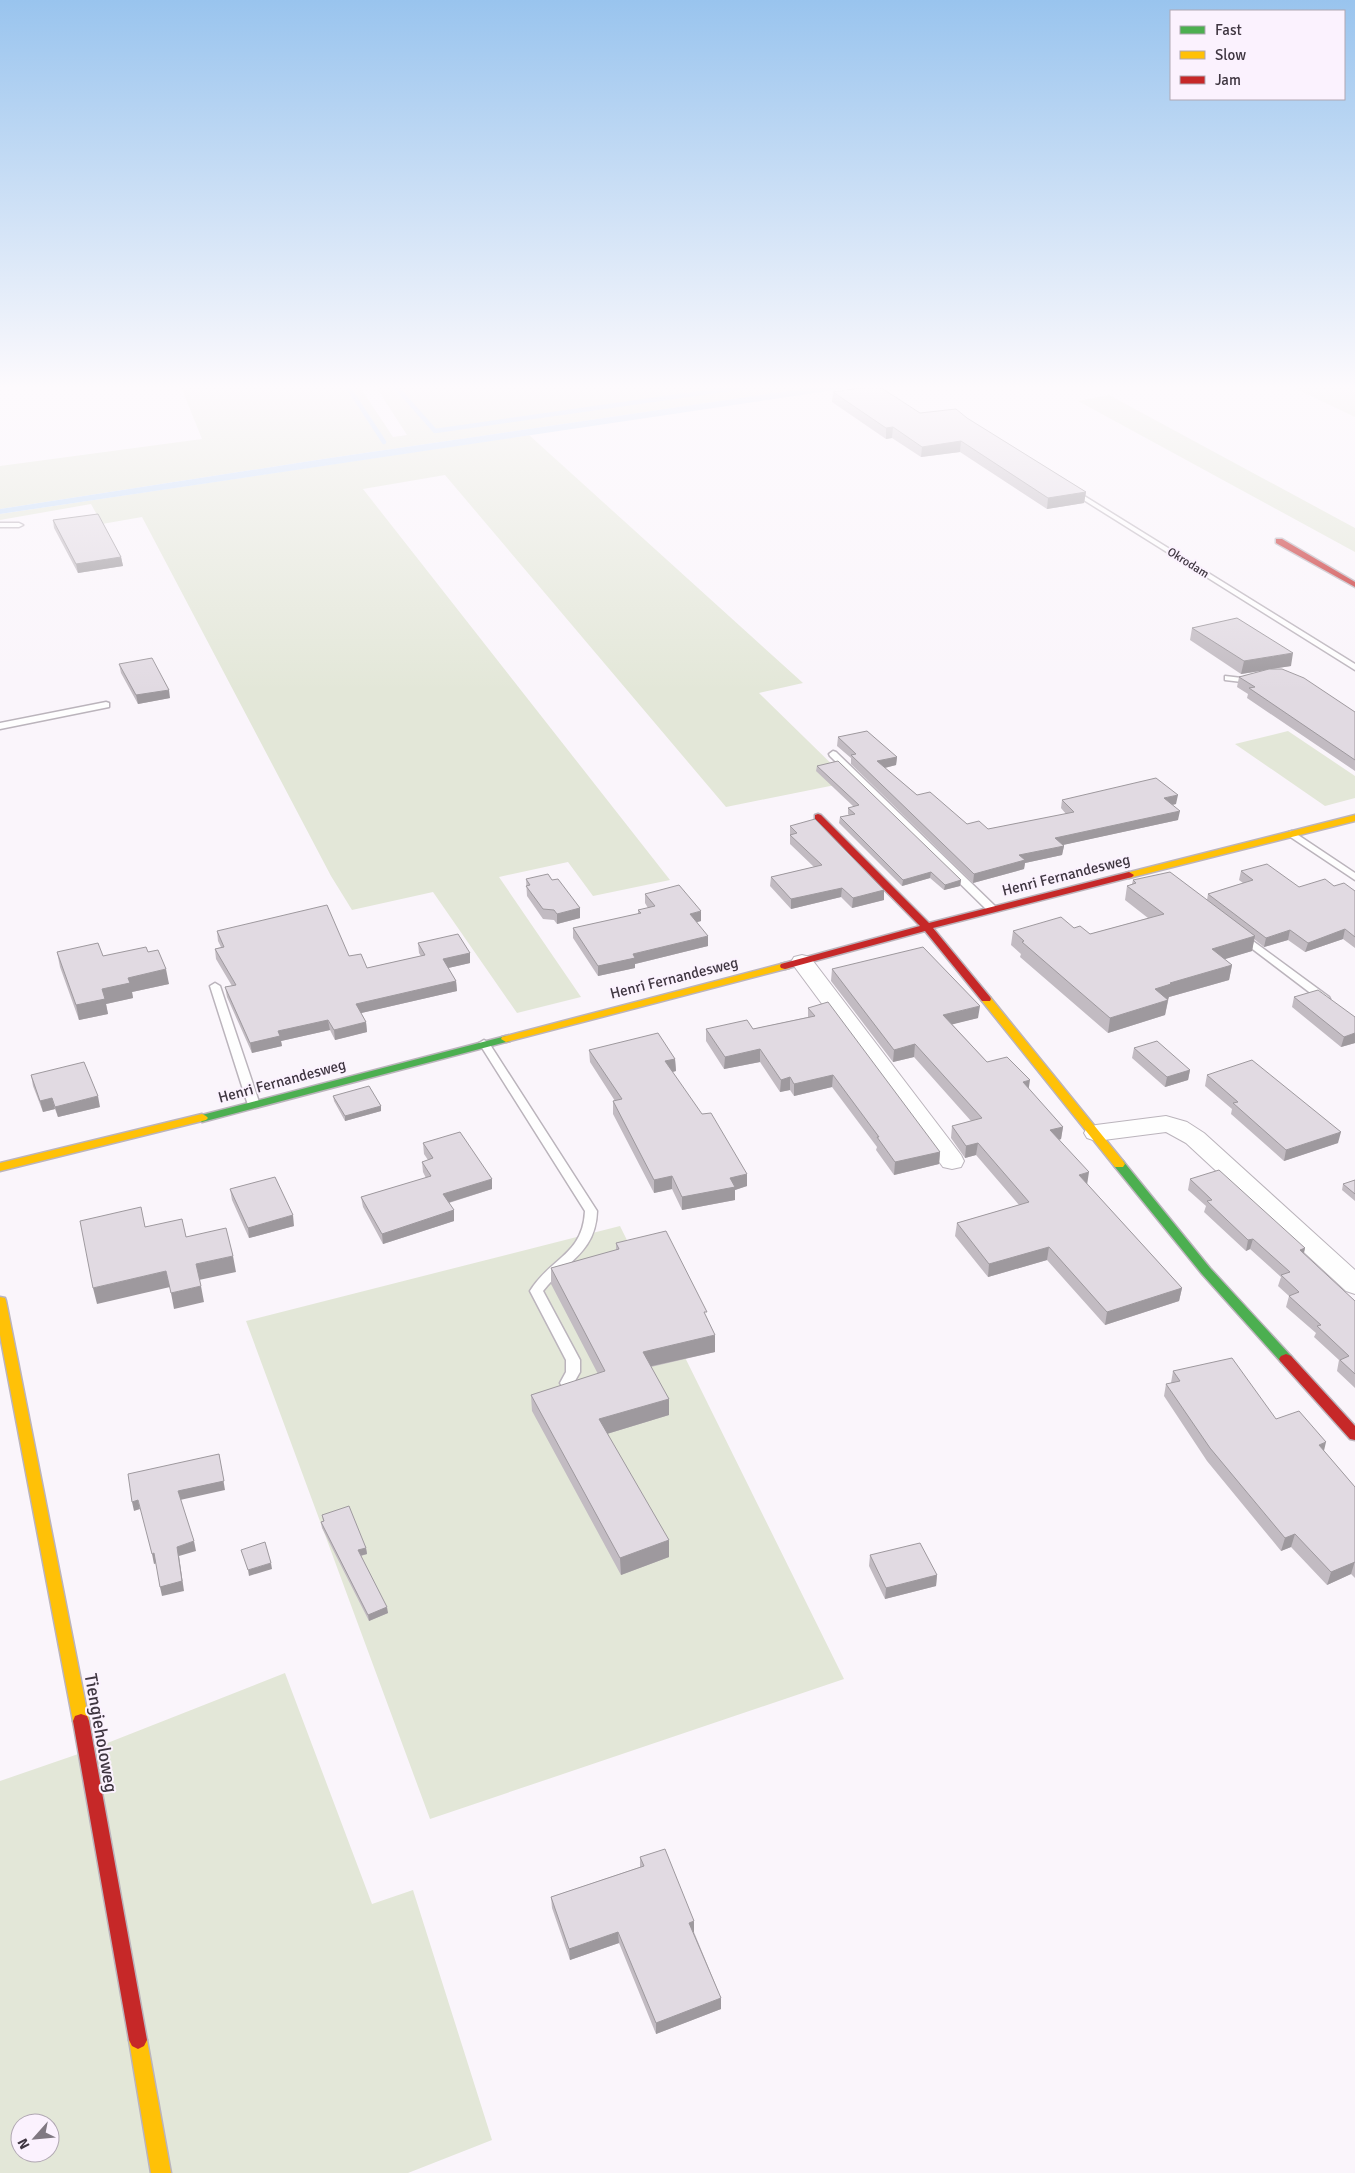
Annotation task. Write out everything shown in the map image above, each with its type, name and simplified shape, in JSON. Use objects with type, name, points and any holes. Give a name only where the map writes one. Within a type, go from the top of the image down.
[{"type":"street","points":[[1279,541],[1355,585]]},
{"type":"street","points":[[818,817],[927,927],[1206,1271],[1355,1435]]},
{"type":"street","name":"Henri Fernandesweg","points":[[0,1167],[254,1105],[484,1043],[802,962],[992,909],[1355,818]]},
{"type":"street","points":[[802,962],[952,1161]]},
{"type":"street","points":[[1096,1133],[1166,1124],[1178,1127],[1195,1138],[1355,1285]]},
{"type":"street","name":"Tiengieholoweg","points":[[0,1301],[87,1751],[162,2173]]},
{"type":"lane","name":"Okrodam","points":[[1069,488],[1355,668]]},
{"type":"lane","points":[[0,525],[19,525]]},
{"type":"lane","points":[[1228,678],[1242,680],[1257,677]]},
{"type":"lane","points":[[0,726],[106,705]]},
{"type":"lane","points":[[833,754],[992,909]]},
{"type":"lane","points":[[1292,834],[1355,877]]},
{"type":"lane","points":[[1153,869],[1169,880]]},
{"type":"lane","points":[[1231,928],[1332,1004]]},
{"type":"lane","points":[[216,986],[254,1105]]},
{"type":"lane","points":[[484,1043],[591,1212],[592,1223],[585,1241],[554,1273],[542,1282],[536,1291],[573,1360],[573,1372],[567,1383]]},
{"type":"shaded area","points":[[0,488],[133,488],[0,509]]},
{"type":"shaded area","points":[[171,488],[366,488],[363,489],[670,880],[593,896],[568,862],[499,877],[581,997],[517,1013],[433,892],[352,910],[331,876],[142,517],[102,524],[91,504],[0,520],[0,514]]},
{"type":"shaded area","points":[[456,488],[588,488],[803,683],[759,693],[850,782],[726,807]]},
{"type":"shaded area","points":[[1238,488],[1282,488],[1355,528],[1355,552]]},
{"type":"shaded area","points":[[1288,731],[1355,776],[1355,798],[1325,806],[1235,744]]},
{"type":"shaded area","points":[[620,1226],[844,1679],[430,1819],[246,1321]]},
{"type":"shaded area","points":[[285,1673],[372,1904],[413,1890],[492,2140],[408,2173],[0,2173],[0,1781],[87,1751]]},
{"type":"water","points":[[133,488],[172,488],[0,514],[0,509]]},
{"type":"building","points":[[1033,488],[1080,488],[1086,492],[1048,498]]},
{"type":"building","points":[[98,514],[121,557],[76,564],[53,520]]},
{"type":"building","points":[[1237,618],[1293,653],[1244,661],[1192,628]]},
{"type":"building","points":[[152,658],[169,690],[136,695],[119,664]]},
{"type":"building","points":[[1269,669],[1282,669],[1304,678],[1355,712],[1355,760],[1249,688],[1255,687],[1239,677]]},
{"type":"building","points":[[867,731],[897,757],[877,761],[917,795],[930,792],[967,824],[979,821],[988,829],[1074,812],[1062,800],[1156,778],[1178,795],[1164,798],[1180,811],[1055,838],[1064,846],[1019,855],[1025,860],[974,874],[851,755],[856,754],[838,737]]},
{"type":"building","points":[[838,761],[961,880],[945,885],[931,872],[903,880],[840,817],[855,814],[848,808],[859,805],[817,766]]},
{"type":"building","points":[[815,819],[884,890],[853,898],[842,888],[791,899],[771,877],[822,865],[790,835],[797,833],[790,826]]},
{"type":"building","points":[[1267,864],[1299,887],[1325,879],[1334,886],[1344,883],[1355,891],[1355,937],[1345,929],[1308,943],[1290,930],[1266,938],[1208,894],[1253,880],[1241,871]]},
{"type":"building","points":[[1170,872],[1255,936],[1212,949],[1232,965],[1155,989],[1168,1000],[1110,1018],[1022,942],[1024,941],[1013,931],[1061,917],[1074,928],[1080,926],[1090,934],[1164,914],[1127,886],[1136,883],[1133,880]]},
{"type":"building","points":[[548,874],[552,880],[558,879],[580,908],[557,914],[554,910],[543,909],[526,886],[530,885],[526,879]]},
{"type":"building","points":[[679,885],[701,911],[690,914],[708,936],[633,954],[635,958],[598,966],[573,928],[641,913],[638,910],[655,906],[645,894]]},
{"type":"building","points":[[327,905],[349,956],[361,954],[367,968],[425,955],[418,943],[458,934],[470,953],[443,959],[456,981],[356,1004],[366,1022],[334,1030],[328,1020],[278,1031],[280,1036],[250,1043],[225,987],[236,985],[215,949],[224,947],[217,931]]},
{"type":"building","points":[[98,943],[103,956],[146,947],[148,952],[158,950],[166,969],[128,978],[130,983],[102,989],[105,999],[76,1005],[57,952]]},
{"type":"building","points":[[923,947],[980,1006],[943,1015],[987,1062],[1007,1057],[1030,1080],[1023,1082],[1063,1127],[1050,1130],[1089,1172],[1079,1175],[1182,1288],[1107,1312],[1049,1247],[989,1264],[957,1223],[1029,1202],[978,1143],[966,1146],[952,1126],[982,1118],[915,1044],[894,1050],[832,969]]},
{"type":"building","points":[[1318,990],[1355,1017],[1355,1033],[1344,1037],[1294,997]]},
{"type":"building","points":[[828,1002],[940,1152],[895,1162],[833,1075],[794,1084],[790,1077],[781,1080],[760,1049],[725,1057],[706,1029],[747,1020],[753,1029],[815,1016],[808,1008]]},
{"type":"building","points":[[658,1033],[675,1059],[665,1061],[702,1114],[711,1113],[747,1174],[730,1178],[735,1187],[682,1197],[672,1176],[654,1180],[613,1101],[622,1099],[589,1050]]},
{"type":"building","points":[[1157,1041],[1190,1070],[1167,1077],[1134,1048]]},
{"type":"building","points":[[1252,1060],[1341,1132],[1286,1150],[1233,1103],[1238,1102],[1207,1075]]},
{"type":"building","points":[[84,1062],[98,1096],[55,1107],[52,1098],[40,1101],[31,1075]]},
{"type":"building","points":[[369,1086],[381,1106],[345,1116],[333,1096]]},
{"type":"building","points":[[460,1132],[492,1179],[443,1194],[454,1210],[382,1234],[361,1197],[431,1176],[422,1162],[433,1158],[423,1143]]},
{"type":"building","points":[[1219,1170],[1305,1248],[1300,1250],[1355,1301],[1355,1374],[1340,1360],[1349,1356],[1317,1326],[1321,1325],[1289,1296],[1299,1292],[1281,1275],[1290,1272],[1253,1239],[1248,1240],[1207,1201],[1212,1200],[1190,1179]]},
{"type":"building","points":[[275,1177],[293,1215],[248,1228],[230,1189]]},
{"type":"building","points":[[1355,1180],[1355,1194],[1343,1184]]},
{"type":"building","points":[[141,1207],[145,1227],[182,1219],[186,1237],[226,1228],[233,1256],[196,1264],[201,1286],[171,1293],[166,1271],[93,1288],[80,1221]]},
{"type":"building","points":[[666,1231],[707,1312],[704,1312],[715,1335],[643,1352],[669,1399],[599,1419],[669,1540],[620,1558],[531,1395],[605,1371],[551,1268],[619,1249],[616,1243]]},
{"type":"building","points":[[1232,1358],[1276,1419],[1299,1411],[1326,1442],[1319,1445],[1355,1487],[1355,1562],[1331,1572],[1295,1534],[1285,1538],[1210,1448],[1166,1384],[1180,1381],[1173,1371]]},
{"type":"building","points":[[219,1454],[224,1481],[178,1491],[194,1541],[177,1547],[182,1581],[160,1587],[154,1553],[152,1554],[138,1500],[132,1502],[128,1474]]},
{"type":"building","points":[[349,1506],[366,1548],[358,1550],[387,1607],[368,1615],[321,1522],[324,1521],[322,1515]]},
{"type":"building","points":[[265,1542],[271,1563],[248,1570],[241,1550]]},
{"type":"building","points":[[920,1543],[937,1575],[886,1588],[870,1555]]},
{"type":"building","points":[[665,1849],[694,1921],[689,1923],[721,1998],[656,2023],[618,1932],[569,1949],[551,1897],[644,1866],[640,1857]]},
{"type":"traffic: fast","points":[[202,1118],[506,1039]]},
{"type":"traffic: fast","points":[[1119,1164],[1206,1271],[1286,1359]]},
{"type":"traffic: slow","points":[[1129,875],[1355,818]]},
{"type":"traffic: slow","points":[[506,1039],[785,966]]},
{"type":"traffic: slow","points":[[986,999],[1119,1164]]},
{"type":"traffic: slow","points":[[0,1167],[202,1118]]},
{"type":"traffic: slow","points":[[0,1301],[81,1721]]},
{"type":"traffic: slow","points":[[138,2040],[161,2173]]},
{"type":"traffic: jam","points":[[1279,541],[1355,585]]},
{"type":"traffic: jam","points":[[818,817],[927,927],[986,999]]},
{"type":"traffic: jam","points":[[785,966],[992,909],[1129,875]]},
{"type":"traffic: jam","points":[[1286,1359],[1355,1435]]},
{"type":"traffic: jam","points":[[81,1721],[138,2040]]}]
